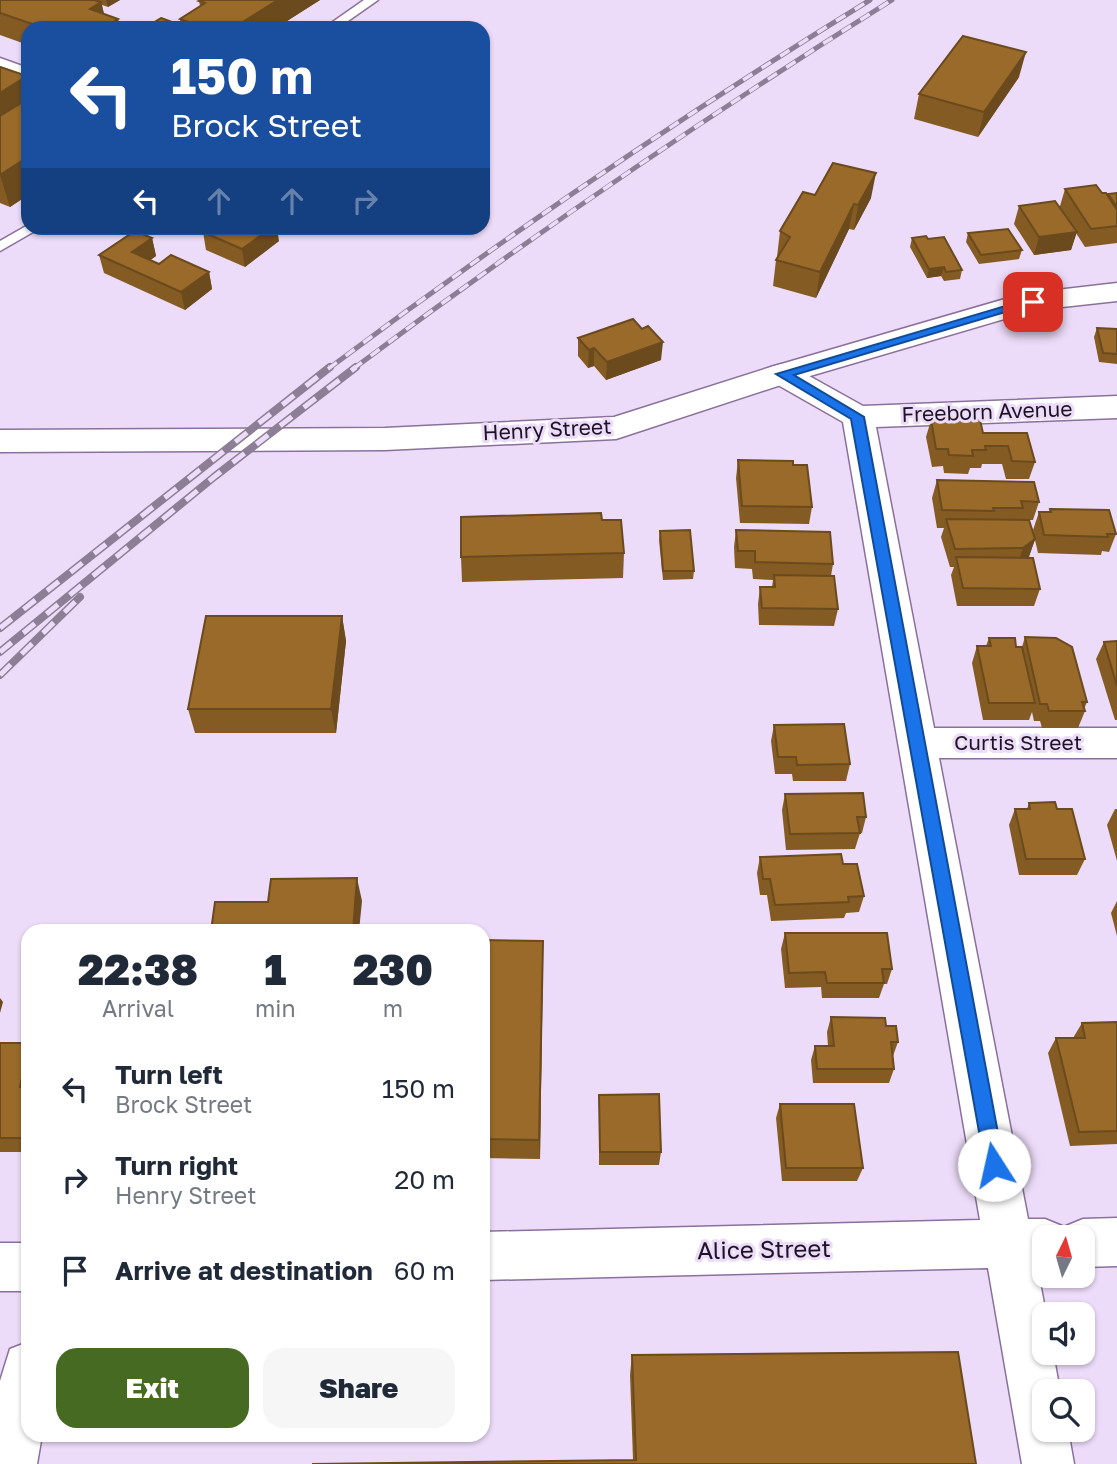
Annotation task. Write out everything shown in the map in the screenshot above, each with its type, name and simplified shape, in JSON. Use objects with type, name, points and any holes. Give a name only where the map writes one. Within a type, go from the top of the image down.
[{"type":"street","name":"Henry Street","points":[[0,441],[394,438],[616,428],[782,374],[1033,302],[1117,292]]},
{"type":"street","points":[[782,374],[858,417],[918,743],[1027,1243],[1048,1464]]},
{"type":"street","name":"Freeborn Avenue","points":[[858,417],[1117,407]]},
{"type":"street","name":"Curtis Street","points":[[918,743],[1117,743]]},
{"type":"street","points":[[1096,1242],[1117,1242]]},
{"type":"street","name":"Alice Street","points":[[490,1256],[1027,1243]]},
{"type":"street","points":[[0,1267],[21,1267]]},
{"type":"street","points":[[11,1464],[21,1407]]},
{"type":"lane","points":[[340,21],[372,0]]},
{"type":"lane","points":[[0,62],[21,70]]},
{"type":"lane","points":[[0,247],[21,235]]},
{"type":"building","points":[[0,0],[94,0],[101,2],[90,9],[118,19],[23,21],[0,13]]},
{"type":"building","points":[[278,0],[244,21],[180,19],[205,3],[199,1]]},
{"type":"building","points":[[963,36],[1026,52],[984,112],[919,94]]},
{"type":"building","points":[[0,67],[21,74],[21,80],[0,93]]},
{"type":"building","points":[[21,103],[21,162],[0,175],[0,116]]},
{"type":"building","points":[[833,163],[876,173],[858,205],[854,204],[820,272],[776,260],[790,237],[780,231],[803,192],[815,195]]},
{"type":"building","points":[[1096,185],[1102,193],[1106,193],[1117,210],[1117,226],[1091,229],[1065,189]]},
{"type":"building","points":[[1117,193],[1117,207],[1108,194]]},
{"type":"building","points":[[1055,201],[1077,232],[1039,237],[1019,206]]},
{"type":"building","points":[[1008,229],[1022,250],[981,255],[968,233]]},
{"type":"building","points":[[129,235],[145,235],[152,238],[132,252],[159,264],[171,255],[209,272],[181,292],[99,255]]},
{"type":"building","points":[[210,235],[261,235],[242,249]]},
{"type":"building","points":[[926,236],[928,239],[944,237],[962,270],[946,272],[944,267],[929,269],[912,238]]},
{"type":"building","points":[[633,319],[642,329],[648,326],[663,342],[607,362],[594,348],[589,350],[578,338]]},
{"type":"building","points":[[1097,328],[1117,329],[1117,354],[1103,353]]},
{"type":"building","points":[[931,420],[980,420],[983,433],[1027,433],[1035,462],[1012,461],[1008,446],[985,446],[986,450],[972,450],[973,456],[949,455],[948,449],[936,449]]},
{"type":"building","points":[[738,460],[793,461],[793,465],[807,465],[812,507],[742,506]]},
{"type":"building","points":[[937,480],[1034,482],[1039,502],[1021,501],[1023,508],[993,508],[994,511],[942,510]]},
{"type":"building","points":[[1050,509],[1109,510],[1116,534],[1107,534],[1108,537],[1044,535],[1039,512],[1051,512]]},
{"type":"building","points":[[601,513],[602,520],[621,520],[624,553],[461,557],[461,517]]},
{"type":"building","points":[[946,519],[1029,520],[1035,539],[1023,548],[955,549]]},
{"type":"building","points":[[690,530],[694,571],[663,571],[660,531]]},
{"type":"building","points":[[736,530],[830,532],[833,564],[755,562],[755,551],[738,551]]},
{"type":"building","points":[[956,557],[1033,558],[1040,589],[963,588]]},
{"type":"building","points":[[774,575],[834,576],[838,609],[762,608],[760,587],[775,587]]},
{"type":"building","points":[[206,616],[342,616],[331,709],[188,709]]},
{"type":"building","points":[[1025,637],[1056,638],[1072,647],[1087,702],[1082,702],[1085,711],[1049,711],[1047,704],[1040,704]]},
{"type":"building","points":[[989,638],[1015,638],[1016,647],[1022,647],[1035,703],[989,703],[977,646],[991,646]]},
{"type":"building","points":[[1117,641],[1117,686],[1104,642]]},
{"type":"building","points":[[844,724],[850,764],[797,765],[796,757],[778,757],[774,725]]},
{"type":"building","points":[[863,793],[866,817],[857,817],[860,833],[790,834],[785,794]]},
{"type":"building","points":[[1055,802],[1057,809],[1072,809],[1085,859],[1026,859],[1015,809],[1030,809],[1029,803]]},
{"type":"building","points":[[841,854],[843,864],[857,864],[864,896],[848,897],[849,902],[775,905],[770,879],[763,879],[760,857]]},
{"type":"building","points":[[357,878],[354,924],[212,924],[215,902],[268,902],[271,879]]},
{"type":"building","points":[[785,933],[887,933],[892,969],[882,969],[884,983],[827,983],[825,972],[789,973]]},
{"type":"building","points":[[490,940],[543,941],[539,1140],[490,1139]]},
{"type":"building","points":[[831,1017],[885,1018],[886,1026],[896,1026],[898,1042],[891,1042],[894,1069],[817,1069],[815,1046],[834,1046]]},
{"type":"building","points":[[1117,1022],[1117,1131],[1079,1132],[1056,1038],[1085,1038],[1082,1023]]},
{"type":"building","points":[[0,1043],[21,1043],[21,1138],[0,1138]]},
{"type":"building","points":[[659,1094],[661,1152],[600,1152],[599,1095]]},
{"type":"building","points":[[780,1104],[854,1104],[863,1168],[786,1168]]},
{"type":"building","points":[[958,1352],[976,1464],[312,1464],[636,1460],[632,1355]]},
{"type":"railway","points":[[328,369],[594,178],[870,0]]},
{"type":"railway","points":[[353,369],[485,272],[619,179],[892,0]]},
{"type":"railway","points":[[0,628],[330,367]]},
{"type":"railway","points":[[0,652],[214,477],[356,367]]},
{"type":"railway","points":[[0,675],[80,597]]},
{"type":"route","points":[[994,1165],[858,417],[782,374],[1033,302]]}]
